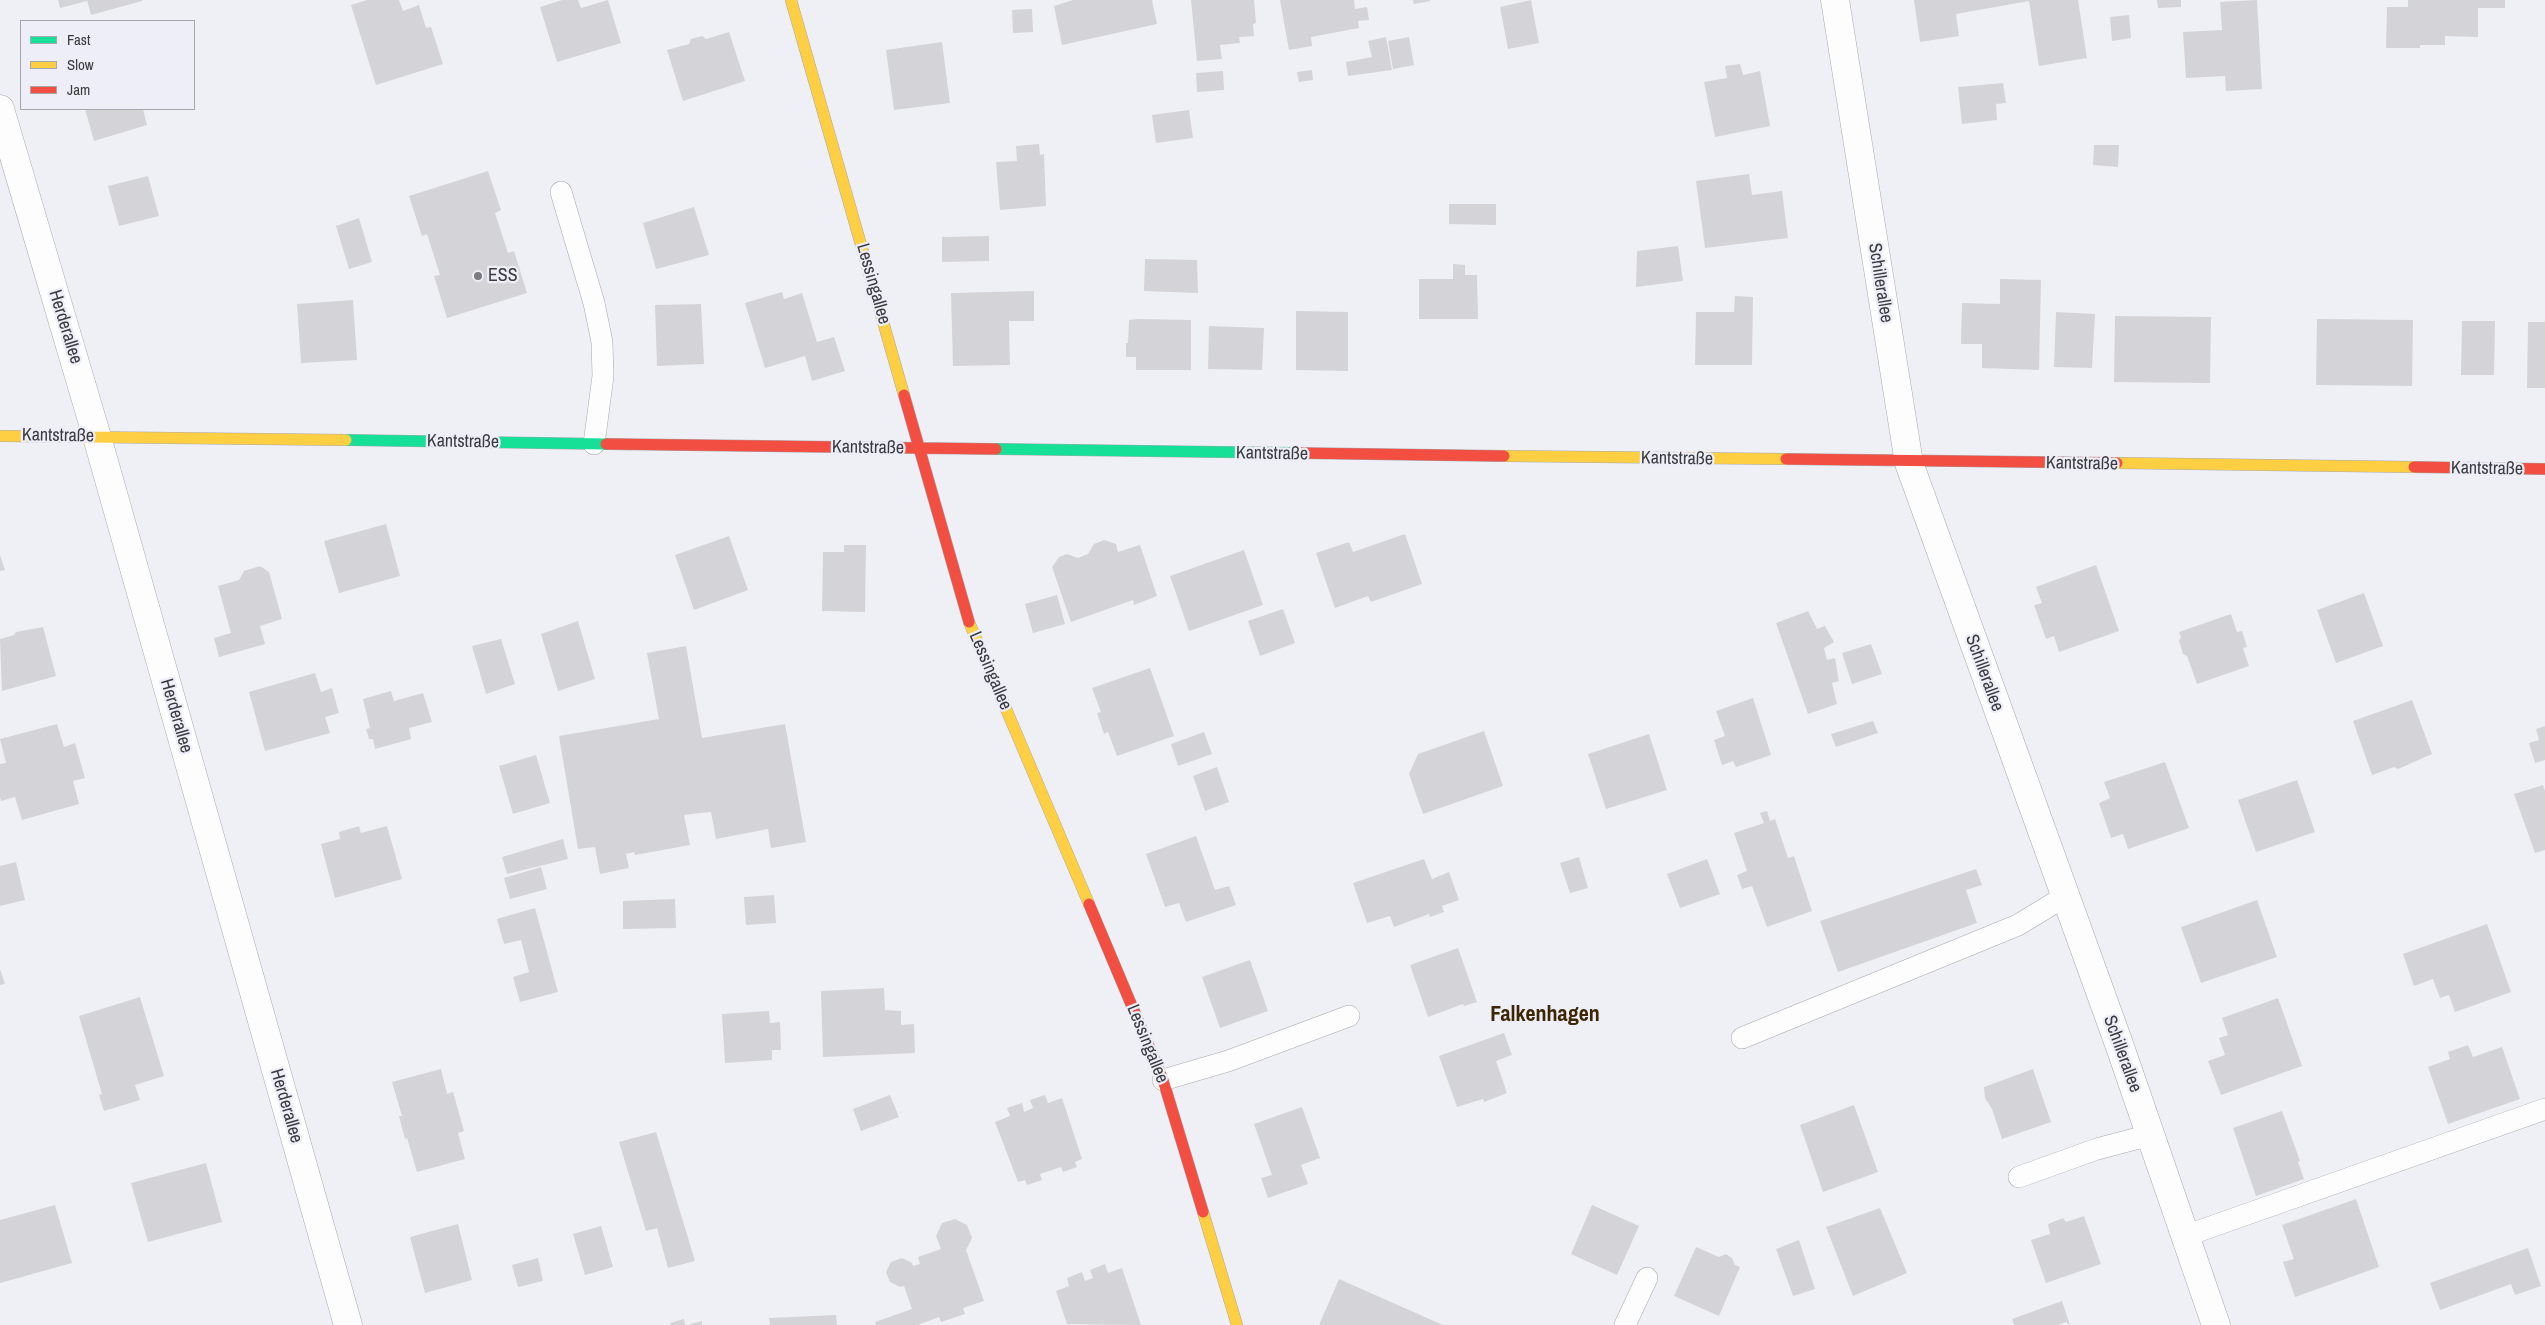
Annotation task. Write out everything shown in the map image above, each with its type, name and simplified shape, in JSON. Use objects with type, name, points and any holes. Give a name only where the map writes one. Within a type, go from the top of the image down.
[{"type":"street","name":"Lessingallee","points":[[791,0],[970,624],[1163,1080],[1237,1325]]},
{"type":"street","name":"Schillerallee","points":[[1835,0],[1909,462],[2216,1325]]},
{"type":"street","name":"Herderallee","points":[[0,109],[97,437],[348,1325]]},
{"type":"street","name":"Kantstraße","points":[[0,436],[2545,469]]},
{"type":"lane","points":[[561,192],[594,303],[602,342],[604,376],[594,444]]},
{"type":"lane","points":[[1742,1038],[2018,925],[2064,897]]},
{"type":"lane","points":[[1163,1080],[1228,1061],[1349,1016]]},
{"type":"lane","points":[[2185,1236],[2545,1108]]},
{"type":"lane","points":[[2019,1177],[2097,1149],[2150,1135]]},
{"type":"lane","points":[[1625,1325],[1647,1278]]},
{"type":"building","points":[[58,0],[87,0],[87,1],[60,8]]},
{"type":"building","points":[[87,0],[142,0],[142,1],[91,15]]},
{"type":"building","points":[[367,0],[399,0],[403,11],[419,5],[426,28],[431,27],[443,64],[376,85],[351,5]]},
{"type":"building","points":[[562,0],[578,0],[581,8],[608,0],[621,43],[557,62],[540,7]]},
{"type":"building","points":[[1073,0],[1152,0],[1157,24],[1062,45],[1054,6]]},
{"type":"building","points":[[1191,0],[1254,0],[1256,23],[1253,24],[1254,36],[1239,37],[1240,43],[1220,45],[1222,59],[1197,61]]},
{"type":"building","points":[[1280,0],[1354,0],[1355,9],[1367,7],[1369,20],[1358,21],[1359,28],[1311,37],[1312,46],[1289,50]]},
{"type":"building","points":[[1413,0],[1430,0],[1430,1],[1414,4]]},
{"type":"building","points":[[1531,0],[1539,43],[1508,49],[1500,7]]},
{"type":"building","points":[[1914,0],[2078,0],[2087,58],[2039,66],[2029,1],[1956,14],[1959,36],[1920,42]]},
{"type":"building","points":[[2157,0],[2181,0],[2181,7],[2158,8]]},
{"type":"building","points":[[2257,0],[2262,89],[2226,91],[2225,76],[2186,78],[2183,32],[2222,30],[2220,2]]},
{"type":"building","points":[[2408,0],[2505,0],[2505,8],[2478,8],[2478,37],[2445,36],[2445,45],[2420,45],[2420,48],[2386,48],[2387,7],[2408,7]]},
{"type":"building","points":[[1032,9],[1033,32],[1013,33],[1012,10]]},
{"type":"building","points":[[2129,15],[2131,38],[2112,41],[2110,17]]},
{"type":"building","points":[[729,32],[745,81],[683,101],[667,50],[689,44],[691,39],[702,36],[706,39]]},
{"type":"building","points":[[1386,37],[1392,70],[1348,76],[1346,62],[1372,57],[1368,41]]},
{"type":"building","points":[[1409,37],[1414,65],[1393,69],[1388,41]]},
{"type":"building","points":[[942,42],[950,103],[894,110],[886,50]]},
{"type":"building","points":[[1740,64],[1743,75],[1760,71],[1770,126],[1715,137],[1704,82],[1727,78],[1725,66]]},
{"type":"building","points":[[1312,70],[1313,80],[1299,82],[1297,72]]},
{"type":"building","points":[[1223,71],[1224,90],[1197,92],[1196,73]]},
{"type":"building","points":[[2003,83],[2006,103],[1996,104],[1997,120],[1962,124],[1958,87]]},
{"type":"building","points":[[85,110],[143,110],[147,125],[94,141]]},
{"type":"building","points":[[1189,110],[1193,138],[1156,143],[1152,115]]},
{"type":"building","points":[[1039,144],[1040,155],[1044,154],[1046,206],[1000,210],[996,162],[1017,161],[1016,146]]},
{"type":"building","points":[[2094,145],[2119,145],[2118,167],[2093,165]]},
{"type":"building","points":[[488,171],[501,210],[495,213],[508,253],[514,251],[527,293],[447,318],[434,276],[440,275],[427,234],[422,236],[409,196]]},
{"type":"building","points":[[1749,174],[1752,195],[1782,191],[1788,238],[1705,248],[1696,181]]},
{"type":"building","points":[[148,176],[159,216],[119,226],[108,186]]},
{"type":"building","points":[[1449,204],[1496,204],[1496,225],[1449,224]]},
{"type":"building","points":[[694,207],[709,255],[656,269],[643,223]]},
{"type":"building","points":[[359,218],[372,262],[349,269],[336,226]]},
{"type":"building","points":[[989,236],[989,261],[942,262],[942,237]]},
{"type":"building","points":[[1678,246],[1683,281],[1636,287],[1637,251]]},
{"type":"building","points":[[1145,259],[1197,260],[1198,293],[1144,291]]},
{"type":"building","points":[[1453,264],[1465,265],[1465,275],[1477,275],[1478,319],[1419,319],[1419,279],[1453,279]]},
{"type":"building","points":[[2000,279],[2041,280],[2039,370],[1982,368],[1982,344],[1961,344],[1962,303],[2000,304]]},
{"type":"building","points":[[1034,291],[1034,321],[1009,321],[1010,365],[953,366],[951,293]]},
{"type":"building","points":[[782,292],[784,299],[802,293],[817,342],[834,337],[845,371],[812,381],[805,356],[765,368],[745,303]]},
{"type":"building","points":[[1735,296],[1753,297],[1752,365],[1695,365],[1696,312],[1734,312]]},
{"type":"building","points":[[353,300],[357,360],[301,363],[297,304]]},
{"type":"building","points":[[701,304],[704,364],[657,366],[655,305]]},
{"type":"building","points":[[1296,311],[1348,312],[1348,371],[1296,370]]},
{"type":"building","points":[[2056,312],[2095,314],[2092,368],[2054,367]]},
{"type":"building","points":[[2115,316],[2211,317],[2210,383],[2114,382]]},
{"type":"building","points":[[2317,319],[2413,320],[2412,386],[2316,385]]},
{"type":"building","points":[[1129,320],[1191,320],[1191,370],[1136,370],[1136,357],[1126,357],[1126,343],[1128,343]]},
{"type":"building","points":[[2462,321],[2495,321],[2494,375],[2461,375]]},
{"type":"building","points":[[2528,322],[2545,322],[2545,388],[2527,388]]},
{"type":"building","points":[[1209,326],[1264,328],[1262,370],[1208,369]]},
{"type":"building","points":[[386,524],[400,576],[339,593],[324,541]]},
{"type":"building","points":[[1405,534],[1422,584],[1371,602],[1368,596],[1335,608],[1316,553],[1349,542],[1353,552]]},
{"type":"building","points":[[729,536],[748,590],[694,610],[675,555]]},
{"type":"building","points":[[1104,540],[1116,544],[1118,552],[1140,545],[1157,596],[1134,605],[1133,600],[1071,622],[1052,567],[1059,557],[1067,554],[1078,558],[1088,554],[1094,544]]},
{"type":"building","points":[[844,545],[866,545],[865,612],[822,611],[823,552],[844,552]]},
{"type":"building","points":[[1244,550],[1263,605],[1189,631],[1170,576]]},
{"type":"building","points":[[0,555],[5,570],[0,571]]},
{"type":"building","points":[[2096,565],[2119,631],[2059,652],[2054,636],[2046,639],[2034,605],[2042,603],[2036,587]]},
{"type":"building","points":[[260,566],[269,572],[282,619],[260,626],[265,644],[219,657],[214,638],[231,633],[218,586],[239,580],[244,571]]},
{"type":"building","points":[[2364,593],[2383,646],[2336,663],[2317,610]]},
{"type":"building","points":[[1057,595],[1065,624],[1033,633],[1025,604]]},
{"type":"building","points":[[1283,609],[1295,643],[1260,656],[1248,621]]},
{"type":"building","points":[[1808,611],[1817,629],[1825,626],[1834,642],[1824,648],[1827,660],[1835,658],[1839,681],[1832,683],[1837,704],[1808,714],[1776,623]]},
{"type":"building","points":[[2231,614],[2237,632],[2242,631],[2247,647],[2243,648],[2249,666],[2197,684],[2187,656],[2183,654],[2179,641],[2181,637],[2179,632]]},
{"type":"building","points":[[578,621],[595,679],[558,691],[541,634]]},
{"type":"building","points":[[43,627],[56,676],[2,691],[0,639],[14,635],[16,632]]},
{"type":"building","points":[[501,639],[515,684],[486,694],[472,646]]},
{"type":"building","points":[[1871,644],[1882,674],[1852,684],[1842,653]]},
{"type":"building","points":[[686,646],[702,738],[785,724],[806,842],[771,848],[768,829],[716,839],[711,812],[684,815],[690,845],[635,855],[634,852],[626,854],[629,868],[600,874],[595,847],[578,849],[559,736],[659,719],[647,653]]},
{"type":"building","points":[[1150,668],[1174,736],[1117,756],[1108,732],[1104,734],[1097,713],[1101,712],[1092,688]]},
{"type":"building","points":[[315,673],[321,692],[332,688],[339,713],[325,717],[330,733],[265,751],[249,692]]},
{"type":"building","points":[[391,691],[394,701],[423,693],[432,722],[409,728],[411,739],[375,749],[373,739],[369,739],[366,729],[370,728],[363,699]]},
{"type":"building","points":[[1753,698],[1771,755],[1736,767],[1733,761],[1722,765],[1714,740],[1725,736],[1716,711]]},
{"type":"building","points":[[2412,700],[2432,754],[2398,769],[2394,767],[2372,775],[2353,721]]},
{"type":"building","points":[[1873,721],[1878,733],[1836,747],[1831,734]]},
{"type":"building","points":[[57,724],[64,747],[75,743],[85,778],[73,781],[79,804],[22,820],[15,797],[1,801],[0,764],[6,763],[0,739]]},
{"type":"building","points":[[2545,726],[2545,760],[2535,763],[2529,743],[2539,740],[2536,729]]},
{"type":"building","points":[[1484,731],[1503,786],[1423,814],[1409,774],[1418,754]]},
{"type":"building","points":[[1204,732],[1212,754],[1178,766],[1171,744]]},
{"type":"building","points":[[1649,734],[1667,790],[1606,809],[1588,754]]},
{"type":"building","points":[[536,755],[550,803],[513,814],[499,766]]},
{"type":"building","points":[[2165,762],[2189,828],[2128,849],[2123,834],[2111,838],[2099,803],[2110,798],[2104,782]]},
{"type":"building","points":[[1217,767],[1229,802],[1205,811],[1193,776]]},
{"type":"building","points":[[2297,780],[2315,832],[2256,852],[2238,800]]},
{"type":"building","points":[[2543,785],[2545,791],[2545,850],[2535,853],[2514,794]]},
{"type":"building","points":[[1767,811],[1770,821],[1775,819],[1788,858],[1794,856],[1812,911],[1767,927],[1752,886],[1742,889],[1737,875],[1747,871],[1734,833],[1764,823],[1760,813]]},
{"type":"building","points":[[359,826],[361,833],[387,826],[402,879],[335,898],[321,844],[340,839],[339,832]]},
{"type":"building","points":[[1196,836],[1215,890],[1229,886],[1236,905],[1186,922],[1179,903],[1165,907],[1146,854]]},
{"type":"building","points":[[563,839],[568,859],[507,874],[502,857]]},
{"type":"building","points":[[1579,857],[1588,888],[1570,893],[1560,863]]},
{"type":"building","points":[[1424,859],[1432,879],[1449,872],[1459,900],[1442,906],[1444,912],[1430,917],[1429,914],[1394,927],[1390,916],[1367,923],[1353,883]]},
{"type":"building","points":[[1707,859],[1720,894],[1680,908],[1667,874]]},
{"type":"building","points":[[16,862],[25,900],[0,906],[0,866]]},
{"type":"building","points":[[541,867],[547,889],[510,899],[504,878]]},
{"type":"building","points":[[1976,869],[1982,885],[1966,890],[1977,923],[1838,972],[1820,921]]},
{"type":"building","points":[[774,895],[776,923],[746,925],[744,897]]},
{"type":"building","points":[[675,899],[676,928],[623,929],[623,901]]},
{"type":"building","points":[[2257,900],[2277,957],[2201,983],[2181,927]]},
{"type":"building","points":[[535,908],[558,992],[520,1002],[513,977],[529,972],[521,940],[504,944],[497,919]]},
{"type":"building","points":[[2487,924],[2511,992],[2455,1012],[2449,995],[2440,998],[2433,979],[2414,986],[2403,954]]},
{"type":"building","points":[[1458,948],[1477,1002],[1464,1006],[1463,1004],[1428,1017],[1410,965]]},
{"type":"building","points":[[1250,960],[1268,1011],[1220,1028],[1202,977]]},
{"type":"building","points":[[0,969],[5,984],[0,985]]},
{"type":"building","points":[[884,988],[885,1010],[901,1011],[901,1025],[914,1024],[915,1053],[823,1057],[821,991]]},
{"type":"building","points":[[140,997],[164,1076],[135,1085],[140,1100],[104,1111],[99,1095],[102,1094],[79,1016]]},
{"type":"building","points":[[2278,998],[2302,1066],[2221,1095],[2208,1061],[2225,1055],[2219,1038],[2228,1035],[2222,1018]]},
{"type":"building","points":[[769,1011],[770,1023],[780,1022],[781,1050],[772,1050],[772,1060],[725,1063],[722,1014]]},
{"type":"building","points":[[1504,1033],[1512,1055],[1496,1061],[1507,1093],[1484,1102],[1483,1099],[1457,1107],[1439,1056]]},
{"type":"building","points":[[2468,1045],[2473,1057],[2502,1047],[2520,1099],[2448,1124],[2428,1067],[2450,1059],[2448,1052]]},
{"type":"building","points":[[441,1069],[447,1094],[453,1092],[464,1131],[458,1133],[465,1159],[417,1172],[407,1138],[405,1139],[399,1116],[402,1116],[392,1082]]},
{"type":"building","points":[[2033,1069],[2051,1122],[2002,1139],[1992,1109],[1985,1098],[1984,1087]]},
{"type":"building","points":[[890,1095],[899,1117],[861,1131],[853,1109]]},
{"type":"building","points":[[1045,1095],[1048,1103],[1062,1098],[1082,1159],[1075,1162],[1077,1167],[1063,1172],[1061,1167],[1040,1174],[1042,1180],[1027,1185],[1025,1180],[1018,1182],[995,1122],[1010,1116],[1007,1108],[1022,1103],[1024,1112],[1033,1108],[1030,1100]]},
{"type":"building","points":[[1854,1105],[1878,1172],[1823,1192],[1800,1125]]},
{"type":"building","points":[[1302,1107],[1320,1158],[1301,1165],[1308,1184],[1268,1198],[1261,1178],[1272,1175],[1254,1124]]},
{"type":"building","points":[[2282,1111],[2300,1161],[2298,1162],[2304,1179],[2256,1196],[2233,1128]]},
{"type":"building","points":[[656,1132],[695,1261],[668,1268],[657,1228],[646,1231],[619,1142]]},
{"type":"building","points":[[206,1163],[222,1222],[148,1242],[131,1183]]},
{"type":"building","points":[[2356,1199],[2379,1267],[2295,1297],[2283,1262],[2294,1259],[2282,1225]]},
{"type":"building","points":[[55,1205],[72,1263],[0,1283],[0,1220]]},
{"type":"building","points":[[1592,1205],[1639,1226],[1617,1275],[1571,1254]]},
{"type":"building","points":[[1880,1208],[1907,1273],[1853,1296],[1826,1227]]},
{"type":"building","points":[[2084,1216],[2101,1264],[2046,1283],[2031,1240],[2050,1234],[2048,1224],[2063,1218],[2066,1222]]},
{"type":"building","points":[[955,1219],[967,1225],[972,1238],[966,1250],[984,1301],[963,1308],[965,1314],[941,1322],[939,1317],[918,1325],[876,1325],[875,1322],[912,1309],[904,1286],[900,1287],[890,1282],[886,1272],[891,1262],[902,1258],[912,1263],[913,1266],[920,1264],[918,1257],[941,1249],[936,1236],[942,1223]]},
{"type":"building","points":[[458,1224],[472,1280],[425,1293],[410,1237]]},
{"type":"building","points":[[601,1226],[613,1267],[585,1275],[573,1234]]},
{"type":"building","points":[[1799,1240],[1815,1289],[1793,1296],[1776,1249]]},
{"type":"building","points":[[1696,1247],[1719,1257],[1726,1254],[1732,1258],[1735,1265],[1740,1267],[1719,1316],[1674,1296]]},
{"type":"building","points":[[2528,1248],[2541,1286],[2515,1295],[2511,1284],[2440,1310],[2430,1283]]},
{"type":"building","points":[[538,1258],[543,1281],[518,1287],[512,1265]]},
{"type":"building","points":[[1105,1264],[1108,1273],[1122,1268],[1141,1325],[1067,1324],[1056,1291],[1069,1286],[1067,1278],[1082,1272],[1085,1281],[1093,1278],[1090,1270]]},
{"type":"building","points":[[1339,1279],[1443,1325],[1319,1325]]},
{"type":"building","points":[[2062,1301],[2070,1325],[2066,1322],[2058,1325],[2014,1325],[2012,1319]]},
{"type":"building","points":[[836,1315],[837,1325],[770,1325],[769,1318]]},
{"type":"building","points":[[684,1319],[685,1325],[671,1325],[670,1323]]},
{"type":"building","points":[[702,1321],[702,1325],[690,1324]]},
{"type":"traffic: fast","points":[[346,440],[606,444]]},
{"type":"traffic: fast","points":[[996,449],[1296,453]]},
{"type":"traffic: slow","points":[[791,0],[904,395]]},
{"type":"traffic: slow","points":[[0,436],[346,440]]},
{"type":"traffic: slow","points":[[1504,456],[1786,459]]},
{"type":"traffic: slow","points":[[2117,463],[2414,467]]},
{"type":"traffic: slow","points":[[969,622],[1089,904]]},
{"type":"traffic: slow","points":[[1203,1212],[1237,1325]]},
{"type":"traffic: jam","points":[[904,395],[969,622]]},
{"type":"traffic: jam","points":[[606,444],[996,449]]},
{"type":"traffic: jam","points":[[1296,453],[1504,456]]},
{"type":"traffic: jam","points":[[1786,459],[2117,463]]},
{"type":"traffic: jam","points":[[2414,467],[2545,469]]},
{"type":"traffic: jam","points":[[1089,904],[1163,1080],[1203,1212]]},
{"type":"place","name":"ESS","points":[[478,276]]},
{"type":"district","name":"Falkenhagen","points":[[1545,1015]]}]
